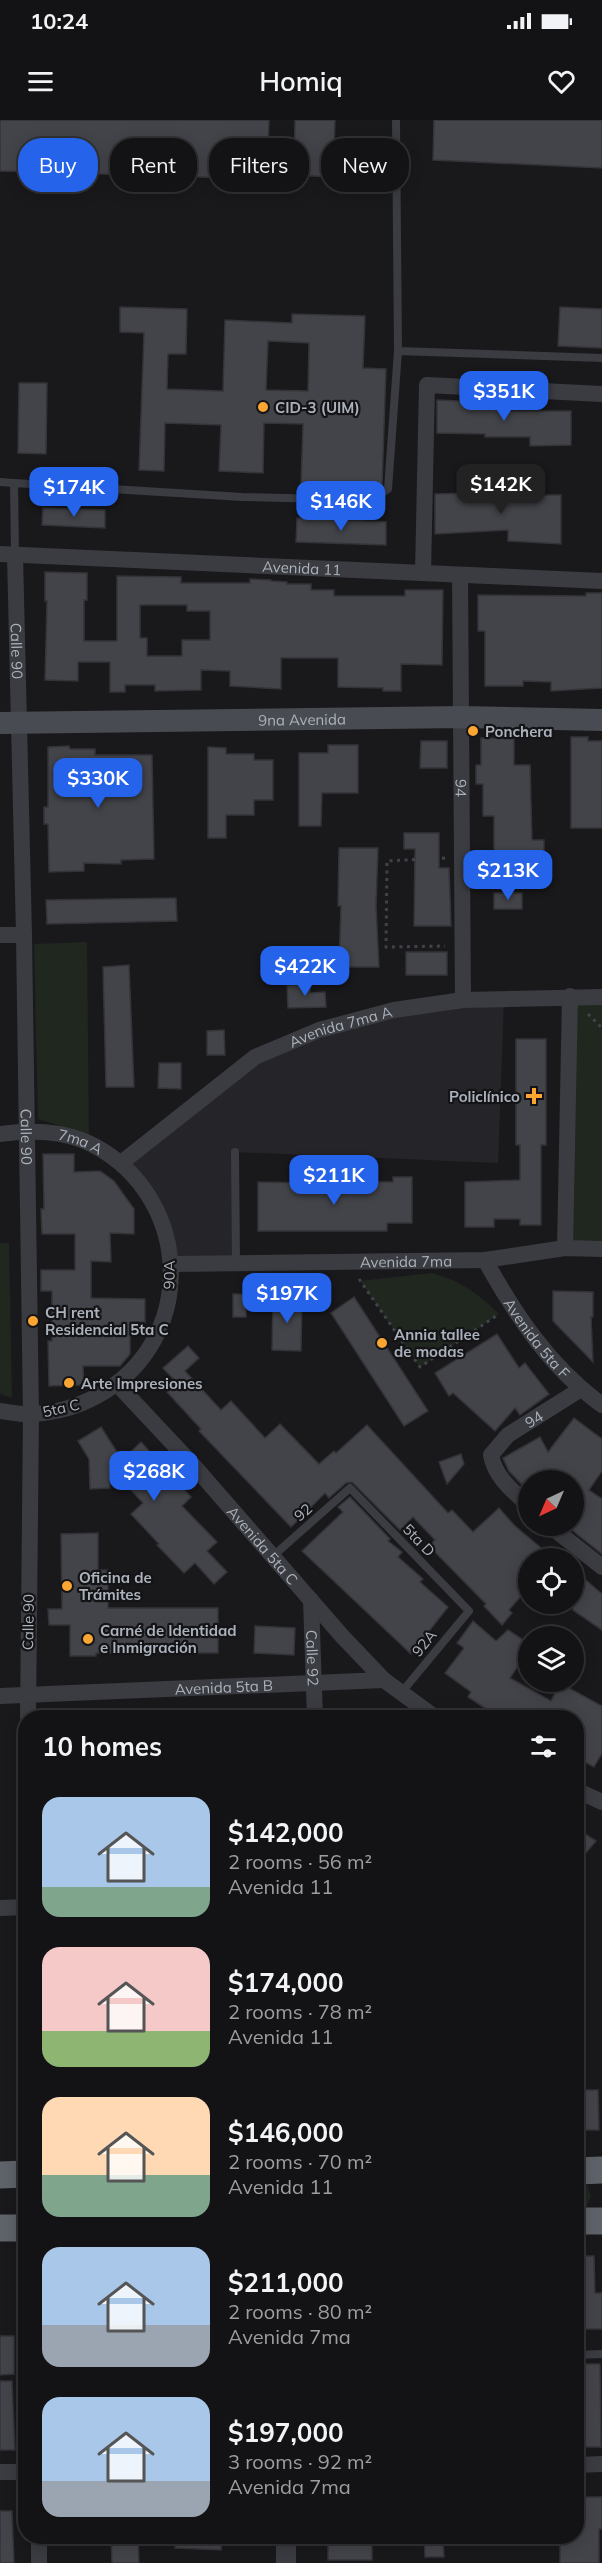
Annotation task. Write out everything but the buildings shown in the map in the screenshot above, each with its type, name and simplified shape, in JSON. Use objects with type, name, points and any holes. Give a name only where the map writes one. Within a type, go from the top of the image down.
[{"type":"highway","points":[[584,2171],[602,2170]]},
{"type":"highway","points":[[0,2175],[18,2174]]},
{"type":"highway","points":[[584,2221],[602,2221]]},
{"type":"highway","points":[[0,2228],[18,2228]]},
{"type":"main road","name":"9na Avenida","points":[[10,723],[460,717],[602,720]]},
{"type":"street","points":[[423,573],[427,385],[602,394]]},
{"type":"street","name":"Avenida 11","points":[[8,555],[602,581]]},
{"type":"street","name":"Calle 90","points":[[8,555],[10,723],[24,935],[28,1130],[31,1414],[28,1710]]},
{"type":"street","name":"94","points":[[460,575],[463,1000]]},
{"type":"street","points":[[0,935],[24,935]]},
{"type":"street","points":[[565,1248],[570,996]]},
{"type":"street","name":"Avenida 7ma A","points":[[121,1163],[255,1057],[319,1030],[394,1010],[463,1000],[602,997]]},
{"type":"street","name":"7ma A","points":[[0,1134],[28,1130],[61,1134],[92,1145],[121,1163]]},
{"type":"street","name":"90A","points":[[118,1385],[148,1351],[168,1310],[172,1264],[164,1226],[147,1191],[121,1163]]},
{"type":"street","name":"Avenida 7ma","points":[[172,1264],[485,1260],[565,1248],[602,1249]]},
{"type":"street","name":"Avenida 5ta F","points":[[485,1260],[511,1306],[541,1348],[580,1389],[602,1405]]},
{"type":"street","name":"5ta C","points":[[0,1411],[31,1414],[77,1407],[118,1385]]},
{"type":"street","name":"Avenida 5ta C","points":[[118,1385],[194,1466],[384,1680]]},
{"type":"street","name":"94","points":[[518,1495],[493,1468],[491,1455],[508,1435],[580,1389]]},
{"type":"street","points":[[563,1536],[602,1567]]},
{"type":"street","name":"Calle 92","points":[[311,1600],[315,1710]]},
{"type":"street","points":[[384,1680],[425,1710]]},
{"type":"street","name":"Avenida 5ta B","points":[[0,1696],[384,1680]]},
{"type":"street","points":[[584,1794],[602,1802]]},
{"type":"street","points":[[0,1908],[18,1907]]},
{"type":"street","points":[[584,2465],[602,2464]]},
{"type":"street","points":[[0,2472],[18,2472]]},
{"type":"street","points":[[39,2544],[39,2563]]},
{"type":"street","points":[[286,2544],[286,2563]]},
{"type":"lane","points":[[0,482],[242,497],[370,500],[388,489],[398,351],[396,120]]},
{"type":"lane","points":[[398,351],[602,358]]},
{"type":"lane","points":[[8,555],[14,483]]},
{"type":"lane","points":[[235,1152],[236,1263]]},
{"type":"lane","name":"92","points":[[273,1556],[350,1488]]},
{"type":"lane","name":"5ta D","points":[[350,1488],[469,1611]]},
{"type":"lane","name":"92A","points":[[401,1693],[469,1611]]},
{"type":"lane","points":[[584,2355],[602,2354]]},
{"type":"path","points":[[462,857],[387,861],[386,947],[462,945]]},
{"type":"path","points":[[347,1262],[420,1368],[511,1306]]},
{"type":"shaded area","points":[[87,942],[89,1135],[38,1119],[34,944]]},
{"type":"shaded area","points":[[570,996],[602,997],[602,1249],[565,1248]]},
{"type":"shaded area","points":[[504,1001],[498,1163],[235,1152],[236,1263],[172,1264],[164,1226],[121,1163],[255,1057],[394,1010]]},
{"type":"shaded area","points":[[0,1243],[9,1243],[12,1398],[0,1394]]},
{"type":"shaded area","points":[[432,1273],[468,1289],[499,1314],[420,1367],[360,1281]]},
{"type":"shaded area","points":[[584,2184],[588,2186],[591,2196],[587,2206],[584,2207]]},
{"type":"place","name":"CID-3 (UIM)","points":[[263,407]]},
{"type":"place","name":"Ponchera","points":[[473,731]]},
{"type":"place","name":"Policlínico","points":[[534,1096]]},
{"type":"place","name":"CH rent Residencial 5ta C","points":[[33,1321]]},
{"type":"place","name":"Annia tallee de modas","points":[[382,1343]]},
{"type":"place","name":"Arte Impresiones","points":[[69,1383]]},
{"type":"place","name":"Oficina de Trámites","points":[[67,1586]]},
{"type":"place","name":"Carné de Identidad e Inmigración","points":[[88,1639]]}]
